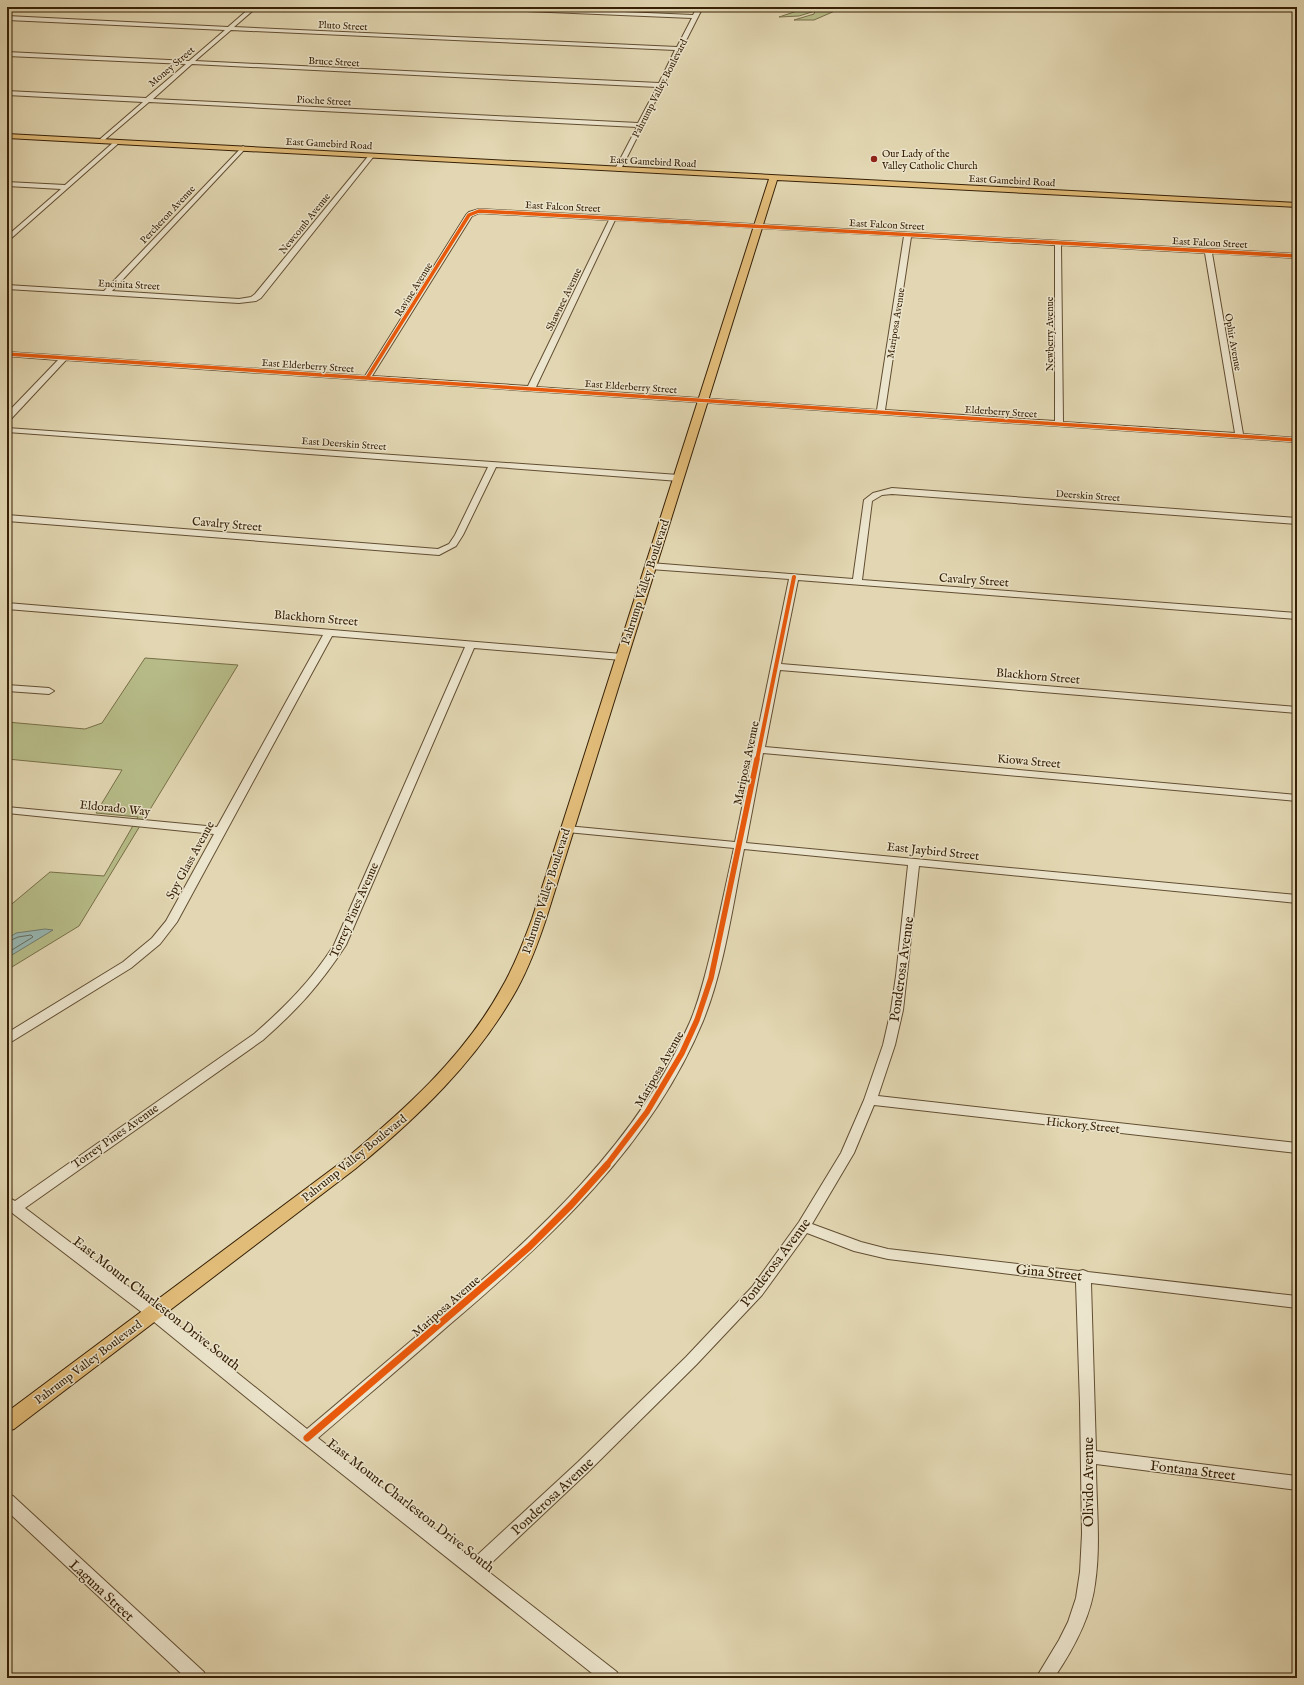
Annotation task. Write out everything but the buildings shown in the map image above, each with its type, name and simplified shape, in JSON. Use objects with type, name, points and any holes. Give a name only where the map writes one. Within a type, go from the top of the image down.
[{"type":"main road","name":"East Gamebird Road","points":[[7,136],[1297,205]]},
{"type":"main road","name":"Pahrump Valley Boulevard","points":[[7,1424],[380,1140],[424,1099],[453,1066],[487,1024],[509,989],[522,964],[539,919],[774,177]]},
{"type":"street","name":"Money Street","points":[[101,141],[254,7]]},
{"type":"street","points":[[476,7],[695,16]]},
{"type":"street","name":"Pahrump Valley Boulevard","points":[[618,169],[700,7]]},
{"type":"street","name":"Pluto Street","points":[[7,18],[679,50]]},
{"type":"street","name":"Bruce Street","points":[[7,54],[660,85]]},
{"type":"street","name":"Pioche Street","points":[[7,93],[640,125]]},
{"type":"street","points":[[7,240],[117,142]]},
{"type":"street","name":"Percheron Avenue","points":[[106,293],[243,148]]},
{"type":"street","name":"Newcomb Avenue","points":[[249,300],[258,296],[372,155]]},
{"type":"street","points":[[7,184],[65,187]]},
{"type":"street","name":"East Falcon Street","points":[[476,212],[485,211],[1297,256]]},
{"type":"street","name":"Ravine Avenue","points":[[368,378],[469,215],[476,212]]},
{"type":"street","name":"Shawnee Avenue","points":[[531,389],[613,218]]},
{"type":"street","name":"Mariposa Avenue","points":[[881,412],[908,234]]},
{"type":"street","name":"Newberry Avenue","points":[[1058,243],[1059,424]]},
{"type":"street","name":"Ophir Avenue","points":[[1208,251],[1239,436]]},
{"type":"street","name":"Encinita Street","points":[[7,287],[239,301],[249,300]]},
{"type":"street","name":"East Elderberry Street","points":[[7,354],[703,400]]},
{"type":"street","points":[[7,418],[64,358]]},
{"type":"street","name":"Elderberry Street","points":[[703,400],[1297,440]]},
{"type":"street","name":"East Deerskin Street","points":[[7,430],[679,478]]},
{"type":"street","name":"Cavalry Street","points":[[7,518],[434,552],[445,550],[452,546],[459,535],[493,465]]},
{"type":"street","name":"Deerskin Street","points":[[857,582],[867,505],[871,496],[877,494],[892,492],[1297,521]]},
{"type":"street","name":"Cavalry Street","points":[[650,566],[1297,616]]},
{"type":"street","name":"Mariposa Avenue","points":[[307,1438],[529,1247],[571,1205],[612,1159],[647,1112],[682,1053],[697,1020],[711,978],[740,846],[794,577]]},
{"type":"street","name":"Blackhorn Street","points":[[7,606],[622,657]]},
{"type":"street","name":"Spy Glass Avenue","points":[[7,1039],[127,965],[156,941],[170,922],[221,831],[329,632]]},
{"type":"street","name":"Torrey Pines Avenue","points":[[11,1205],[248,1045],[275,1024],[301,1000],[316,982],[330,964],[340,945],[471,644]]},
{"type":"street","name":"Blackhorn Street","points":[[777,667],[1297,710]]},
{"type":"street","points":[[7,688],[49,691]]},
{"type":"street","name":"Kiowa Street","points":[[759,750],[1297,798]]},
{"type":"street","name":"Eldorado Way","points":[[7,811],[221,831]]},
{"type":"street","name":"East Jaybird Street","points":[[567,829],[1297,899]]},
{"type":"street","name":"Ponderosa Avenue","points":[[473,1569],[583,1467],[691,1361],[757,1291],[804,1226],[847,1153],[870,1100],[889,1045],[897,1010],[914,862]]},
{"type":"street","name":"Hickory Street","points":[[870,1100],[1297,1148]]},
{"type":"street","name":"East Mount Charleston Drive South","points":[[11,1205],[153,1313],[307,1438],[610,1678]]},
{"type":"street","name":"Gina Street","points":[[804,1226],[859,1247],[888,1254],[1297,1302]]},
{"type":"street","name":"Olivido Avenue","points":[[1044,1678],[1053,1666],[1068,1640],[1080,1613],[1087,1585],[1089,1554],[1088,1457],[1086,1322],[1083,1276]]},
{"type":"street","name":"Fontana Street","points":[[1088,1457],[1297,1483]]},
{"type":"street","name":"Laguna Street","points":[[7,1501],[198,1678]]},
{"type":"green space","points":[[809,7],[844,7],[814,20],[794,20],[814,14],[815,11],[799,16],[779,17]]},
{"type":"green space","points":[[145,658],[238,665],[79,926],[7,970],[7,908],[50,872],[104,876],[138,817],[96,813],[122,770],[7,759],[7,722],[85,729],[102,723]]},
{"type":"water","points":[[45,929],[53,930],[7,958],[7,939],[16,933]]},
{"type":"cycle path","points":[[367,378],[469,215],[479,211],[1297,256]]},
{"type":"cycle path","points":[[7,354],[1297,440]]},
{"type":"cycle path","points":[[307,1438],[529,1247],[571,1205],[612,1159],[647,1112],[682,1053],[697,1020],[711,978],[730,893],[794,577]]},
{"type":"place","name":"Our Lady of the Valley Catholic Church","points":[[874,159]]}]
